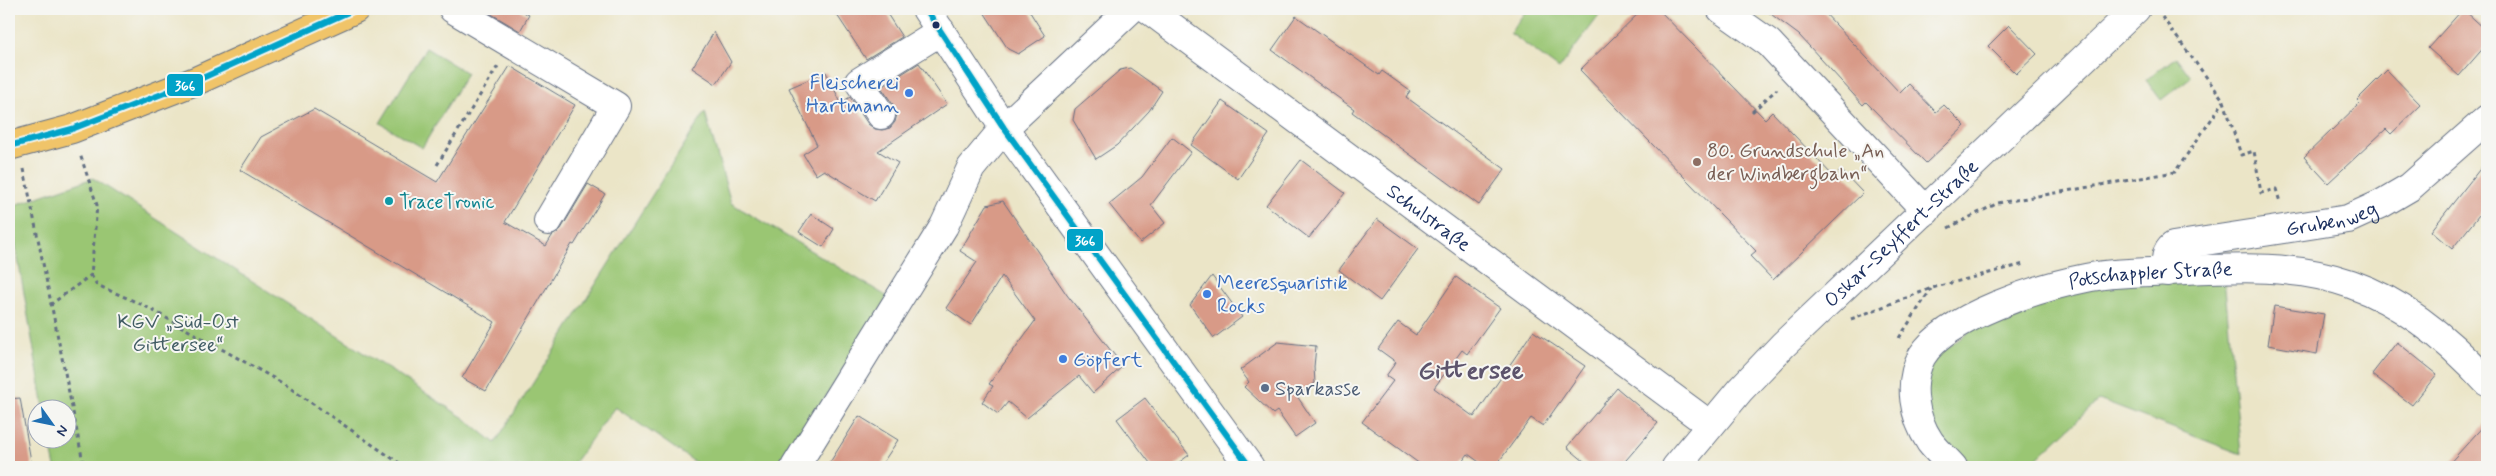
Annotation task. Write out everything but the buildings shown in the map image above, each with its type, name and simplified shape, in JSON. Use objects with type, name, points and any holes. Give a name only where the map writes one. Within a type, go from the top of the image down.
[{"type":"main road","points":[[14,144],[72,129],[198,80],[328,15],[355,9]]},
{"type":"street","points":[[453,9],[616,106],[548,221]]},
{"type":"street","points":[[926,9],[1004,128],[1250,467]]},
{"type":"street","points":[[795,467],[944,226],[971,168],[1004,128],[1131,9]]},
{"type":"street","name":"Schulstraße","points":[[1148,9],[1710,425]]},
{"type":"street","points":[[1721,9],[1769,43],[1935,220]]},
{"type":"street","name":"Oskar-Seyffert-Straße","points":[[1676,467],[1710,425],[1783,345],[1935,220],[2147,10]]},
{"type":"street","points":[[881,115],[859,82],[941,31]]},
{"type":"street","name":"Grubenweg","points":[[2167,272],[2165,257],[2168,250],[2173,246],[2289,230],[2348,219],[2381,204],[2410,186],[2487,119]]},
{"type":"street","name":"Potschappler Straße","points":[[1953,467],[1930,442],[1914,404],[1916,371],[1923,356],[1944,334],[1975,315],[2046,288],[2087,277],[2262,268],[2302,271],[2351,284],[2391,302],[2446,340],[2487,382]]},
{"type":"path","points":[[2147,10],[2224,101],[2241,154],[2254,151],[2261,192],[2276,190],[2289,230]]},
{"type":"path","points":[[436,166],[511,44]]},
{"type":"path","points":[[1935,220],[1998,203],[2175,172],[2224,101]]},
{"type":"path","points":[[72,129],[97,205],[90,275],[97,285],[142,305],[284,384],[405,467]]},
{"type":"path","points":[[14,144],[84,467]]},
{"type":"path","points":[[1842,322],[1932,288],[2032,262]]},
{"type":"path","points":[[50,305],[90,275]]},
{"type":"green space","points":[[1527,9],[1604,9],[1559,69],[1510,33]]},
{"type":"green space","points":[[426,48],[467,73],[422,148],[380,123]]},
{"type":"green space","points":[[2176,57],[2191,77],[2161,100],[2146,80]]},
{"type":"green space","name":"KGV „Süd-Ost Gittersee“","points":[[705,112],[731,203],[888,297],[782,467],[702,467],[615,407],[571,467],[55,467],[51,448],[78,448],[78,398],[42,398],[9,207],[93,178],[464,418],[495,443]]},
{"type":"green space","points":[[2223,268],[2241,454],[2099,400],[2028,467],[1953,467],[1914,386],[1916,371],[2014,299]]},
{"type":"transit line","name":"366","points":[[9,146],[72,129],[198,80],[355,9]]},
{"type":"transit line","name":"366","points":[[926,9],[1004,128],[1250,467]]},
{"type":"place","name":"Fleischerei Hartmann","points":[[909,93]]},
{"type":"place","name":"80. Grundschule „An der Windbergbahn“","points":[[1697,162]]},
{"type":"place","name":"TraceTronic","points":[[389,201]]},
{"type":"place","name":"Meeresquaristik Rocks","points":[[1207,294]]},
{"type":"place","name":"Göpfert","points":[[1063,359]]},
{"type":"place","name":"Sparkasse","points":[[1265,388]]},
{"type":"district","name":"Gittersee","points":[[1471,369]]}]
